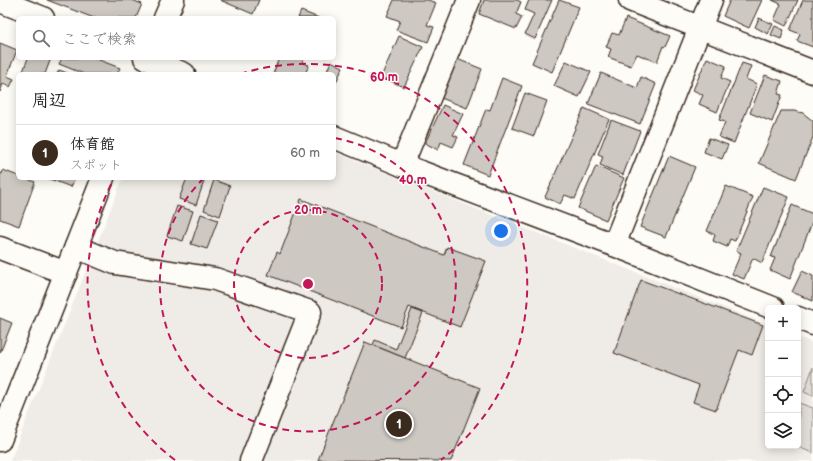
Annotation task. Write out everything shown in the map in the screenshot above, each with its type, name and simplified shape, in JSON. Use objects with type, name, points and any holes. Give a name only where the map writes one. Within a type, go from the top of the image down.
[{"type":"street","points":[[166,16],[172,0]]},
{"type":"street","points":[[402,165],[469,0]]},
{"type":"street","points":[[630,0],[813,72]]},
{"type":"street","points":[[614,245],[711,0]]},
{"type":"street","points":[[0,1],[38,16]]},
{"type":"street","points":[[147,62],[178,72]]},
{"type":"street","points":[[336,138],[402,165],[614,245],[765,305]]},
{"type":"street","points":[[0,440],[102,180]]},
{"type":"street","points":[[76,247],[115,263],[215,278],[310,312],[251,461]]},
{"type":"street","points":[[0,248],[66,273]]},
{"type":"street","points":[[801,319],[813,324]]},
{"type":"shaded area","points":[[336,153],[765,324],[765,449],[801,449],[801,338],[813,343],[813,461],[10,461],[122,180],[336,180]]},
{"type":"shaded area","points":[[813,367],[813,396],[804,392]]},
{"type":"shaded area","points":[[801,404],[813,408],[813,453],[801,448]]},
{"type":"building","points":[[47,0],[132,0],[142,4],[137,16],[89,16]]},
{"type":"building","points":[[220,0],[259,0],[253,14]]},
{"type":"building","points":[[394,0],[428,0],[436,3],[427,25],[434,27],[428,42],[396,30],[400,21],[387,16]]},
{"type":"building","points":[[484,0],[517,0],[521,2],[516,14],[522,17],[516,29],[479,14]]},
{"type":"building","points":[[529,0],[552,0],[535,39],[525,34],[534,14],[525,10]]},
{"type":"building","points":[[559,0],[579,7],[552,72],[532,63]]},
{"type":"building","points":[[730,0],[762,0],[749,28],[723,16]]},
{"type":"building","points":[[772,0],[798,0],[786,26],[774,20],[781,4]]},
{"type":"building","points":[[803,0],[813,0],[813,47],[797,41],[800,34],[790,30]]},
{"type":"building","points":[[301,11],[314,16],[299,16]]},
{"type":"building","points":[[626,18],[670,36],[665,47],[663,46],[657,62],[637,54],[631,66],[608,57],[611,49],[606,47],[612,33],[619,35]]},
{"type":"building","points":[[759,18],[773,24],[768,34],[755,27]]},
{"type":"building","points":[[775,26],[784,30],[781,39],[771,35]]},
{"type":"building","points":[[399,36],[423,47],[404,87],[381,77]]},
{"type":"building","points":[[0,43],[16,50],[16,53],[7,76],[14,79],[10,87],[3,84],[0,92]]},
{"type":"building","points":[[707,58],[726,66],[721,78],[730,82],[717,112],[699,104],[703,95],[693,90]]},
{"type":"building","points":[[457,59],[482,69],[467,108],[441,98]]},
{"type":"building","points":[[27,60],[50,60],[46,72],[23,72]]},
{"type":"building","points":[[61,60],[99,60],[120,68],[118,72],[79,72],[59,64]]},
{"type":"building","points":[[278,60],[303,60],[302,63],[309,65],[306,72],[274,72]]},
{"type":"building","points":[[331,61],[343,67],[336,83],[336,72],[327,72]]},
{"type":"building","points":[[566,61],[591,72],[579,97],[554,86]]},
{"type":"building","points":[[742,63],[751,66],[746,79],[757,84],[734,143],[719,137],[725,122],[719,120]]},
{"type":"building","points":[[601,73],[637,88],[641,77],[656,84],[640,124],[588,104]]},
{"type":"building","points":[[765,75],[782,81],[778,94],[782,95],[772,122],[750,113]]},
{"type":"building","points":[[502,78],[522,86],[488,175],[464,165],[486,109],[490,110]]},
{"type":"building","points":[[525,93],[547,101],[534,136],[512,128]]},
{"type":"building","points":[[443,105],[463,114],[453,135],[458,137],[453,147],[441,142],[438,150],[425,143]]},
{"type":"building","points":[[584,108],[609,119],[575,199],[565,195],[560,204],[545,197]]},
{"type":"building","points":[[781,111],[803,113],[813,121],[813,137],[796,179],[759,163]]},
{"type":"building","points":[[611,120],[640,131],[623,175],[600,165],[603,156],[598,154]]},
{"type":"building","points":[[709,138],[728,145],[722,159],[704,152]]},
{"type":"building","points":[[669,156],[695,167],[666,237],[640,227]]},
{"type":"building","points":[[596,166],[624,178],[606,220],[578,208]]},
{"type":"building","points":[[3,170],[16,175],[16,180],[30,180],[35,182],[19,226],[0,219],[0,173],[2,174]]},
{"type":"building","points":[[52,180],[74,180],[71,187]]},
{"type":"building","points":[[186,180],[204,180],[196,205],[179,199]]},
{"type":"building","points":[[214,180],[230,186],[220,216],[204,210]]},
{"type":"building","points":[[726,186],[753,197],[735,241],[730,239],[727,247],[713,241],[715,235],[707,231]]},
{"type":"building","points":[[763,187],[789,197],[762,263],[753,258],[744,279],[732,274],[741,253],[736,251]]},
{"type":"building","points":[[301,199],[444,255],[447,247],[486,261],[460,327],[409,307],[401,327],[268,275],[277,252],[280,254]]},
{"type":"building","points":[[792,205],[813,214],[813,220],[790,279],[770,270],[775,258],[771,257]]},
{"type":"building","points":[[177,206],[193,211],[183,241],[167,236]]},
{"type":"building","points":[[201,214],[218,220],[207,249],[191,244]]},
{"type":"building","points":[[802,271],[813,276],[813,301],[792,292]]},
{"type":"building","points":[[641,280],[763,325],[752,355],[739,350],[716,410],[693,402],[699,385],[614,353]]},
{"type":"building","points":[[412,309],[423,313],[405,358],[373,345],[375,340],[396,349]]},
{"type":"building","points":[[0,318],[12,323],[0,353]]},
{"type":"building","points":[[365,342],[480,388],[451,461],[318,460]]},
{"type":"place","name":"体育館","points":[[399,424]]}]
